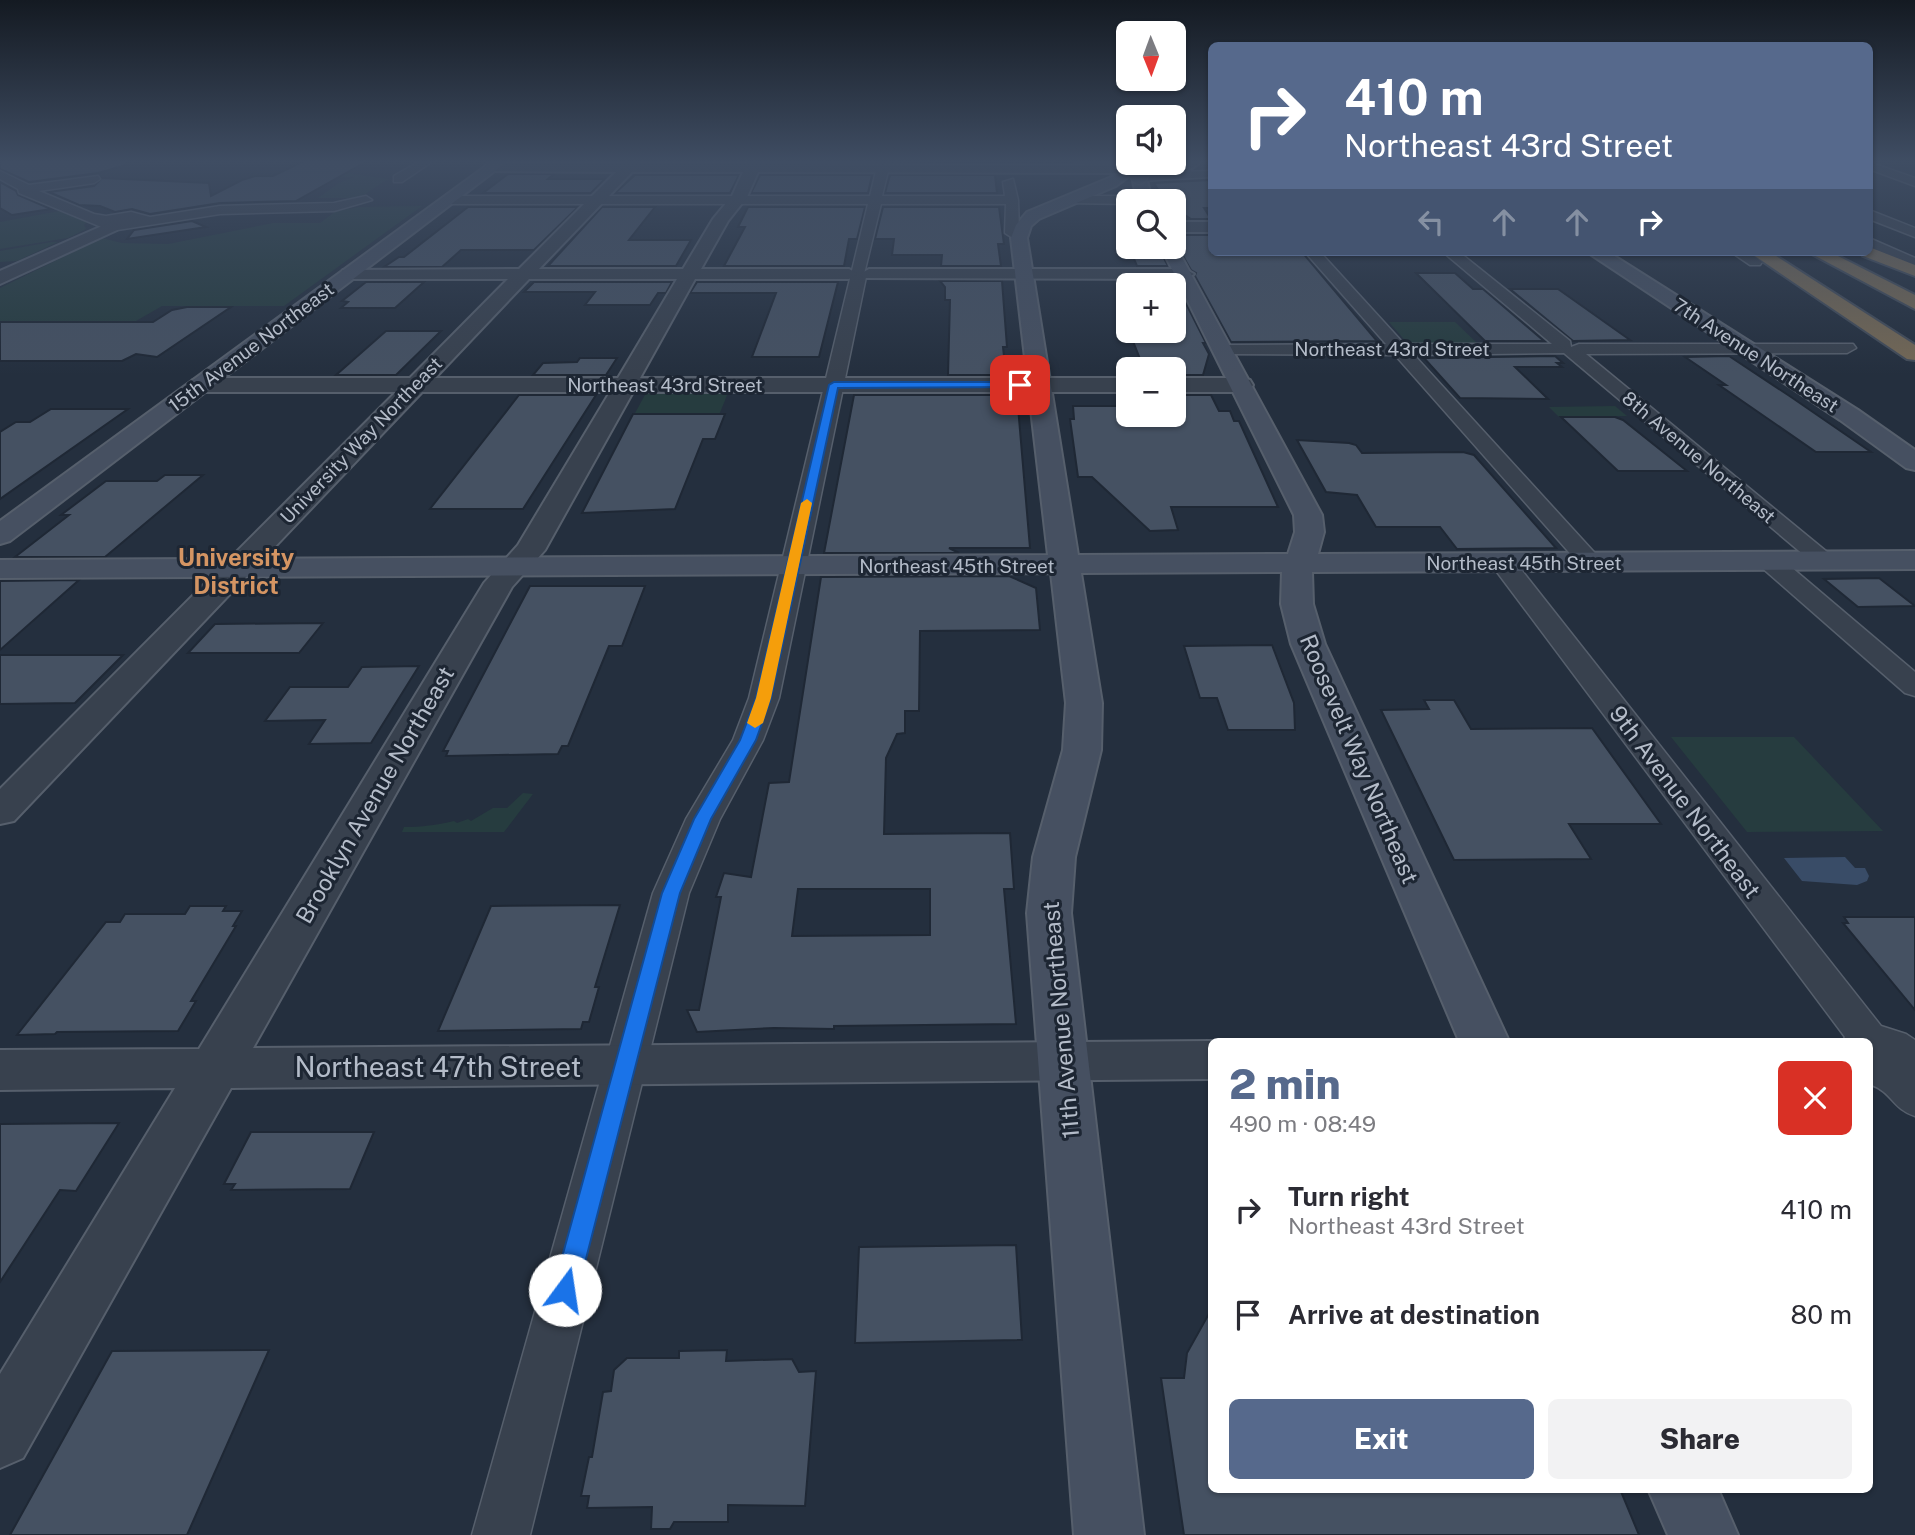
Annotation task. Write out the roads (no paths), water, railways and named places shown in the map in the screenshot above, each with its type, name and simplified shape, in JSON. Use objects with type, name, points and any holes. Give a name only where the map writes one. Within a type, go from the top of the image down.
[{"type":"highway","points":[[1873,253],[1915,271]]},
{"type":"highway","points":[[1791,256],[1909,311]]},
{"type":"highway","points":[[1823,256],[1909,311]]},
{"type":"highway","points":[[1855,256],[1915,285]]},
{"type":"highway","points":[[1756,257],[1793,274],[1915,341]]},
{"type":"highway","points":[[1793,274],[1915,354]]},
{"type":"main road","name":"15th Avenue Northeast","points":[[0,535],[406,232]]},
{"type":"main road","points":[[1019,238],[1021,232]]},
{"type":"main road","name":"11th Avenue Northeast","points":[[1019,238],[1083,685],[1082,750],[1051,873],[1049,913],[1109,1535]]},
{"type":"main road","name":"7th Avenue Northeast","points":[[1602,256],[1849,415],[1915,462]]},
{"type":"main road","name":"Roosevelt Way Northeast","points":[[1186,276],[1235,350],[1239,380],[1308,515],[1311,532],[1298,564],[1296,593],[1305,634],[1397,849],[1484,1038]]},
{"type":"main road","points":[[1849,415],[1915,446]]},
{"type":"main road","name":"Northeast 45th Street","points":[[0,569],[1915,560]]},
{"type":"main road","points":[[1305,634],[1332,579],[1339,570],[1354,564]]},
{"type":"main road","points":[[1684,1493],[1703,1535]]},
{"type":"street","points":[[0,278],[92,232]]},
{"type":"street","name":"University Way Northeast","points":[[0,813],[564,232]]},
{"type":"street","name":"Brooklyn Avenue Northeast","points":[[0,1435],[499,583],[530,550],[714,232]]},
{"type":"street","points":[[502,1535],[671,893],[703,819],[742,751],[757,718],[868,232]]},
{"type":"street","name":"11th Avenue Northeast","points":[[1012,232],[1019,238]]},
{"type":"street","points":[[1873,233],[1915,233]]},
{"type":"street","points":[[1873,244],[1915,263]]},
{"type":"street","points":[[1316,256],[1591,562]]},
{"type":"street","name":"8th Avenue Northeast","points":[[1455,256],[1826,561]]},
{"type":"street","points":[[349,274],[1116,274]]},
{"type":"street","name":"Northeast 43rd Street","points":[[1235,350],[1847,348]]},
{"type":"street","points":[[1186,384],[1239,380]]},
{"type":"street","name":"Northeast 43rd Street","points":[[201,385],[1116,385]]},
{"type":"street","name":"8th Avenue Northeast","points":[[1769,561],[1915,687]]},
{"type":"street","name":"9th Avenue Northeast","points":[[1503,563],[1872,1038]]},
{"type":"street","name":"9th Avenue Northeast","points":[[1873,1039],[1891,1062]]},
{"type":"street","name":"Northeast 47th Street","points":[[0,1070],[1208,1060]]},
{"type":"water","points":[[1845,857],[1855,868],[1865,868],[1869,876],[1867,881],[1857,885],[1802,881],[1784,858]]},
{"type":"district","name":"University District","points":[[236,572]]}]
